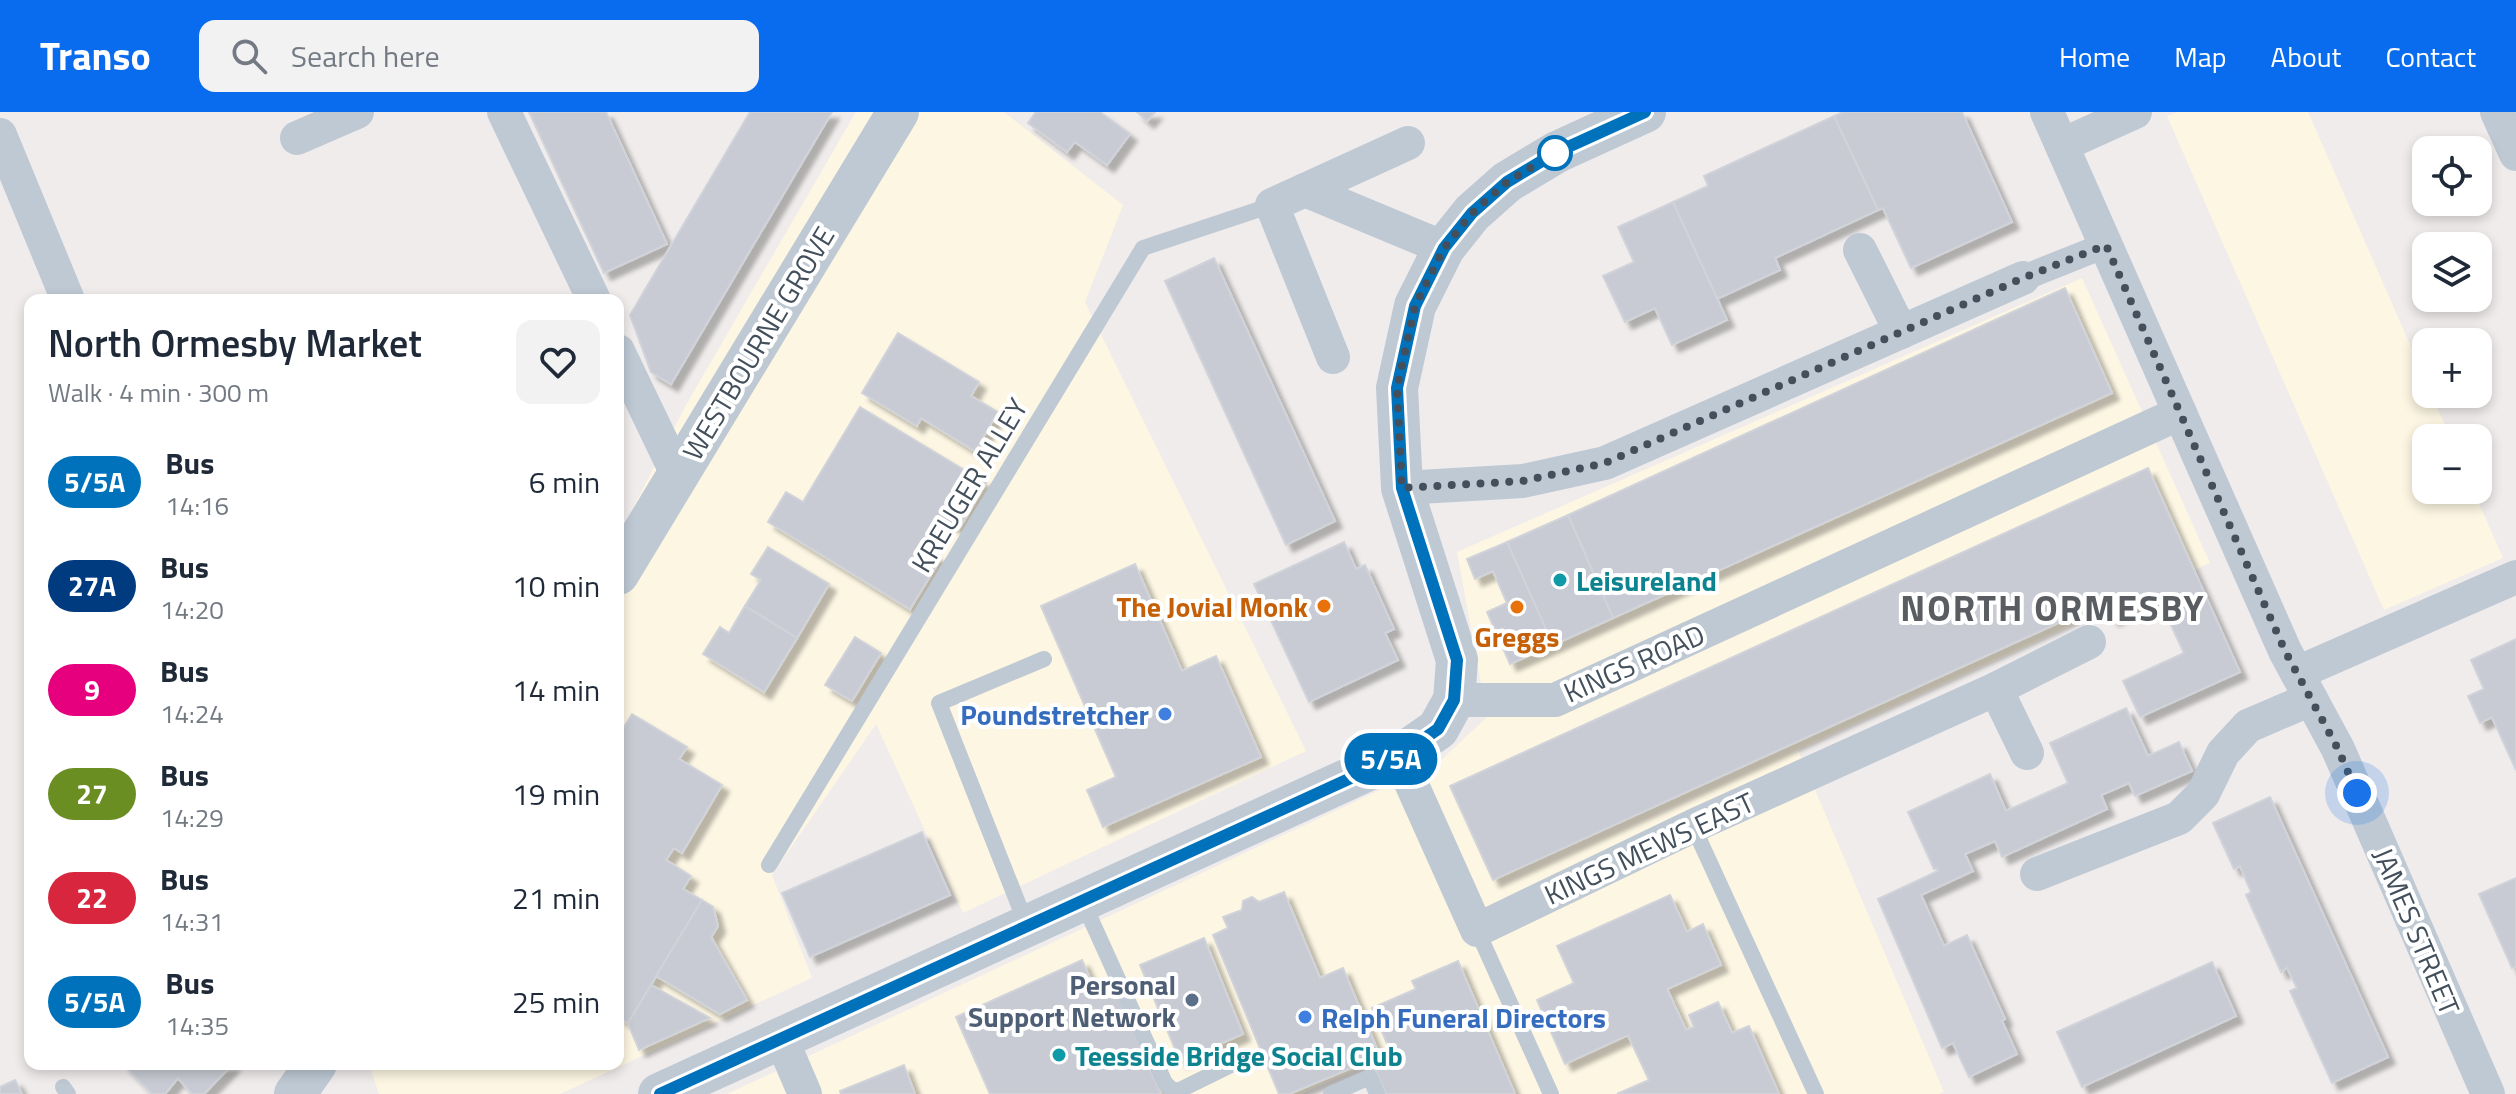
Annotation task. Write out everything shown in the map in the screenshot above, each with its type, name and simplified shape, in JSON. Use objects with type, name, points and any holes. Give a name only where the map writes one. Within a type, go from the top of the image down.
[{"type":"street","points":[[297,138],[357,112]]},
{"type":"street","points":[[504,112],[591,294]]},
{"type":"street","name":"WESTBOURNE GROVE","points":[[624,564],[898,112]]},
{"type":"street","points":[[659,1094],[1399,756],[1438,729],[1454,700],[1457,660],[1402,488],[1397,388],[1415,306],[1444,248],[1472,213],[1507,182],[1557,152],[1645,112]]},
{"type":"street","name":"JAMES STREET","points":[[2047,112],[2285,651],[2338,749],[2488,1094]]},
{"type":"street","points":[[2062,145],[2135,112]]},
{"type":"street","points":[[2497,112],[2516,154]]},
{"type":"street","points":[[0,135],[66,294]]},
{"type":"street","points":[[1333,357],[1272,205],[1408,143]]},
{"type":"street","points":[[1305,190],[1444,248]]},
{"type":"street","points":[[1402,488],[1523,481],[1605,463],[2023,278],[2106,245]]},
{"type":"street","points":[[1860,250],[1901,332]]},
{"type":"street","points":[[624,364],[678,476]]},
{"type":"street","name":"KINGS ROAD","points":[[1454,700],[1555,700],[2180,413]]},
{"type":"street","points":[[2037,874],[2179,818],[2203,794],[2223,753],[2248,726],[2304,686],[2516,577]]},
{"type":"street","name":"KINGS MEWS EAST","points":[[1477,930],[1693,826],[1996,689],[2089,642]]},
{"type":"street","points":[[1996,689],[2027,753]]},
{"type":"street","points":[[1399,756],[1477,930]]},
{"type":"street","points":[[781,1038],[805,1094]]},
{"type":"street","points":[[295,1094],[312,1070]]},
{"type":"lane","name":"KREUGER ALLEY","points":[[769,865],[1143,248],[1272,205]]},
{"type":"lane","points":[[1027,926],[939,703],[1044,659]]},
{"type":"lane","points":[[1693,826],[1816,1094]]},
{"type":"lane","points":[[1082,901],[1165,1083],[1178,1091],[1241,1060]]},
{"type":"lane","points":[[1477,930],[1551,1094]]},
{"type":"lane","points":[[1331,1094],[1370,1077],[1377,1094]]},
{"type":"shaded area","points":[[856,112],[1004,112],[1123,205],[1085,302],[1306,751],[963,913],[876,724],[772,875],[812,978],[624,1065],[624,525],[686,405]]},
{"type":"shaded area","points":[[2177,112],[2308,112],[2412,349],[2412,408],[2437,408],[2445,424],[2412,424],[2412,504],[2479,504],[2503,558],[2384,610],[2167,116]]},
{"type":"shaded area","points":[[2082,278],[2210,563],[1798,750],[1944,1092],[1379,1094],[1366,1065],[1301,1094],[727,1094],[1438,763],[1487,717],[1457,552]]},
{"type":"shaded area","points":[[371,1070],[612,1070],[560,1094],[379,1094]]},
{"type":"building","points":[[529,112],[606,112],[667,244],[604,273]]},
{"type":"building","points":[[750,112],[832,112],[671,384],[651,372],[630,315]]},
{"type":"building","points":[[1036,112],[1100,112],[1130,134],[1107,165],[1075,142],[1067,152],[1028,123]]},
{"type":"building","points":[[1137,112],[1155,112],[1147,121]]},
{"type":"building","points":[[1843,112],[1962,112],[2012,222],[1911,268],[1883,208],[1878,210],[1834,116]]},
{"type":"building","points":[[1834,116],[1878,210],[1775,258],[1780,270],[1717,299],[1673,202],[1708,186],[1704,176]]},
{"type":"building","points":[[1673,202],[1727,320],[1672,345],[1655,308],[1625,322],[1603,276],[1634,262],[1618,227]]},
{"type":"building","points":[[1214,258],[1335,521],[1286,545],[1165,281]]},
{"type":"building","points":[[2065,288],[2112,393],[1613,618],[1568,515]]},
{"type":"building","points":[[898,333],[979,382],[971,396],[998,412],[975,451],[921,418],[917,426],[862,393]]},
{"type":"building","points":[[860,407],[986,483],[959,529],[943,520],[925,549],[941,558],[910,609],[768,522],[786,492],[803,502]]},
{"type":"building","points":[[2148,468],[2240,672],[2140,717],[2123,681],[2184,653],[2158,597],[2112,619],[2104,602],[1493,880],[1450,786]]},
{"type":"building","name":"Leisureland","points":[[1568,515],[1613,618],[1553,645],[1507,542]]},
{"type":"building","name":"The Jovial Monk","points":[[1344,542],[1356,569],[1365,565],[1394,629],[1385,633],[1398,660],[1309,702],[1254,584]]},
{"type":"building","name":"Greggs","points":[[1507,542],[1553,645],[1510,664],[1487,612],[1507,603],[1493,571],[1475,579],[1467,559]]},
{"type":"building","points":[[768,547],[829,584],[797,638],[745,606],[761,580],[751,574]]},
{"type":"building","name":"Poundstretcher","points":[[1135,564],[1182,671],[1216,656],[1261,757],[1103,827],[1087,790],[1116,777],[1041,606]]},
{"type":"building","points":[[745,606],[797,638],[764,692],[703,654],[720,627],[729,633]]},
{"type":"building","points":[[855,637],[881,653],[852,701],[825,685]]},
{"type":"building","points":[[2516,639],[2516,770],[2492,717],[2480,723],[2468,696],[2484,689],[2471,660]]},
{"type":"building","points":[[2126,708],[2148,756],[2179,742],[2192,771],[2135,796],[2129,783],[2101,795],[2107,809],[2002,857],[1995,841],[1965,854],[1973,871],[1921,895],[1944,946],[1967,935],[2005,1019],[2002,1021],[2017,1054],[1969,1077],[1953,1043],[1942,1048],[1878,899],[1938,871],[1934,869],[1908,812],[1990,774],[2006,811],[2068,783],[2050,743]]},
{"type":"building","points":[[632,714],[687,747],[679,759],[722,785],[682,853],[674,848],[666,860],[691,876],[683,889],[702,900],[628,1023],[624,1021],[624,727]]},
{"type":"building","points":[[2270,797],[2388,1057],[2332,1083],[2290,991],[2297,988],[2287,968],[2281,972],[2246,895],[2251,892],[2240,866],[2234,869],[2213,823]]},
{"type":"building","points":[[922,832],[950,895],[810,957],[782,893]]},
{"type":"building","points":[[2516,878],[2516,966],[2512,968],[2479,894]]},
{"type":"building","name":"Relph Funeral Directors","points":[[1284,892],[1320,978],[1343,968],[1380,1056],[1289,1094],[1279,1094],[1213,935],[1228,928],[1223,917],[1242,910],[1243,901],[1252,897],[1259,902]]},
{"type":"building","points":[[1670,895],[1687,932],[1703,924],[1721,965],[1667,989],[1686,1030],[1694,1027],[1689,1015],[1718,1002],[1732,1033],[1749,1026],[1779,1094],[1617,1094],[1649,1080],[1628,1035],[1565,1064],[1537,1000],[1574,983],[1557,946]]},
{"type":"building","points":[[702,900],[713,907],[718,926],[711,937],[747,1000],[720,1014],[656,976]]},
{"type":"building","name":"Personal Support Network","points":[[1204,938],[1243,1034],[1180,1061],[1140,965]]},
{"type":"building","name":"Teesside Bridge Social Club","points":[[1082,960],[1098,997],[1115,989],[1161,1094],[990,1094],[956,1017]]},
{"type":"building","points":[[1458,961],[1515,1094],[1386,1094],[1374,1066],[1393,1058],[1372,1008],[1416,989],[1412,981]]},
{"type":"building","points":[[2212,962],[2236,1016],[2082,1087],[2057,1032]]},
{"type":"building","points":[[651,985],[710,1018],[639,1050],[628,1023]]},
{"type":"building","points":[[904,1065],[915,1094],[841,1094],[840,1091]]},
{"type":"building","points":[[129,1070],[227,1070],[204,1094],[192,1094],[178,1078],[165,1094],[152,1094]]},
{"type":"building","points":[[15,1080],[22,1094],[0,1094],[0,1087]]},
{"type":"bus line","name":"5/5A","points":[[660,1094],[1399,756],[1438,729],[1454,700],[1457,660],[1402,488],[1397,388],[1415,306],[1444,248],[1472,213],[1507,182],[1557,152],[1645,112]]},
{"type":"place","name":"Leisureland","points":[[1560,580]]},
{"type":"place","name":"The Jovial Monk","points":[[1324,606]]},
{"type":"place","name":"Greggs","points":[[1517,607]]},
{"type":"place","name":"Poundstretcher","points":[[1165,714]]},
{"type":"place","name":"Personal Support Network","points":[[1192,1000]]},
{"type":"place","name":"Relph Funeral Directors","points":[[1305,1017]]},
{"type":"place","name":"Teesside Bridge Social Club","points":[[1059,1055]]},
{"type":"district","name":"NORTH ORMESBY","points":[[2053,607]]},
{"type":"route","points":[[1555,153],[1507,182],[1472,213],[1444,248],[1415,306],[1397,388],[1402,488],[1523,481],[1605,463],[2023,278],[2106,245],[2285,651],[2338,749],[2357,793]]}]
